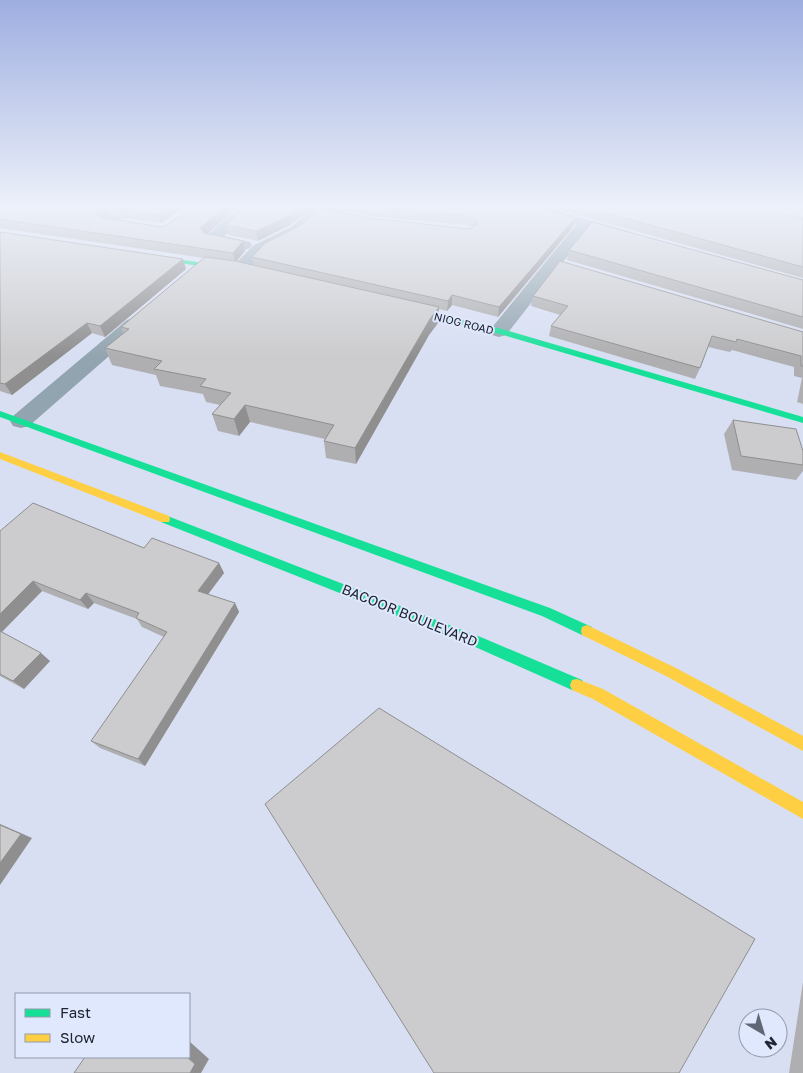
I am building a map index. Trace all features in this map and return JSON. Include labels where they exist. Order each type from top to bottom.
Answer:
[{"type":"main road","points":[[152,257],[244,271]]},
{"type":"main road","name":"NIOG ROAD","points":[[386,304],[499,331],[803,420]]},
{"type":"main road","points":[[0,414],[14,427],[546,612],[671,672],[803,744]]},
{"type":"main road","name":"BACOOR BOULEVARD","points":[[0,455],[478,642],[598,694],[803,811]]},
{"type":"street","points":[[244,271],[254,257]]},
{"type":"street","points":[[499,331],[559,257]]},
{"type":"street","points":[[554,263],[572,268]]},
{"type":"street","points":[[184,282],[204,265]]},
{"type":"street","points":[[14,427],[148,312]]},
{"type":"building","points":[[0,257],[170,257],[183,259],[100,326],[87,323],[5,384],[0,383]]},
{"type":"building","points":[[205,257],[235,261],[439,307],[430,319],[355,448],[324,441],[334,425],[245,405],[234,419],[212,414],[231,393],[200,386],[206,379],[154,369],[162,361],[105,348],[129,329],[121,327]]},
{"type":"building","points":[[252,257],[542,257],[499,307],[452,295],[448,301]]},
{"type":"building","points":[[594,257],[720,257],[803,280],[803,317]]},
{"type":"building","points":[[767,257],[803,257],[803,267]]},
{"type":"building","points":[[560,261],[803,332],[803,366],[801,366],[801,356],[737,339],[736,342],[712,336],[700,368],[551,326],[568,306],[533,296]]},
{"type":"building","points":[[733,420],[796,429],[803,451],[803,465],[741,456]]},
{"type":"building","points":[[33,503],[144,548],[152,538],[219,563],[198,591],[235,603],[138,759],[91,741],[167,632],[136,618],[139,613],[86,593],[80,600],[33,581],[0,614],[0,531]]},
{"type":"building","points":[[0,631],[41,653],[13,681],[0,674]]},
{"type":"building","points":[[379,708],[755,939],[679,1073],[434,1073],[265,804]]},
{"type":"building","points":[[0,825],[21,834],[0,863]]},
{"type":"building","points":[[84,1058],[188,1058],[195,1064],[190,1073],[74,1073]]},
{"type":"traffic: fast","points":[[148,257],[233,269]]},
{"type":"traffic: fast","points":[[402,307],[499,331],[803,420]]},
{"type":"traffic: fast","points":[[0,414],[546,612],[587,631]]},
{"type":"traffic: fast","points":[[165,519],[478,642],[577,685]]},
{"type":"traffic: slow","points":[[0,455],[165,519]]},
{"type":"traffic: slow","points":[[587,631],[671,672],[803,744]]},
{"type":"traffic: slow","points":[[577,685],[598,694],[803,811]]}]
